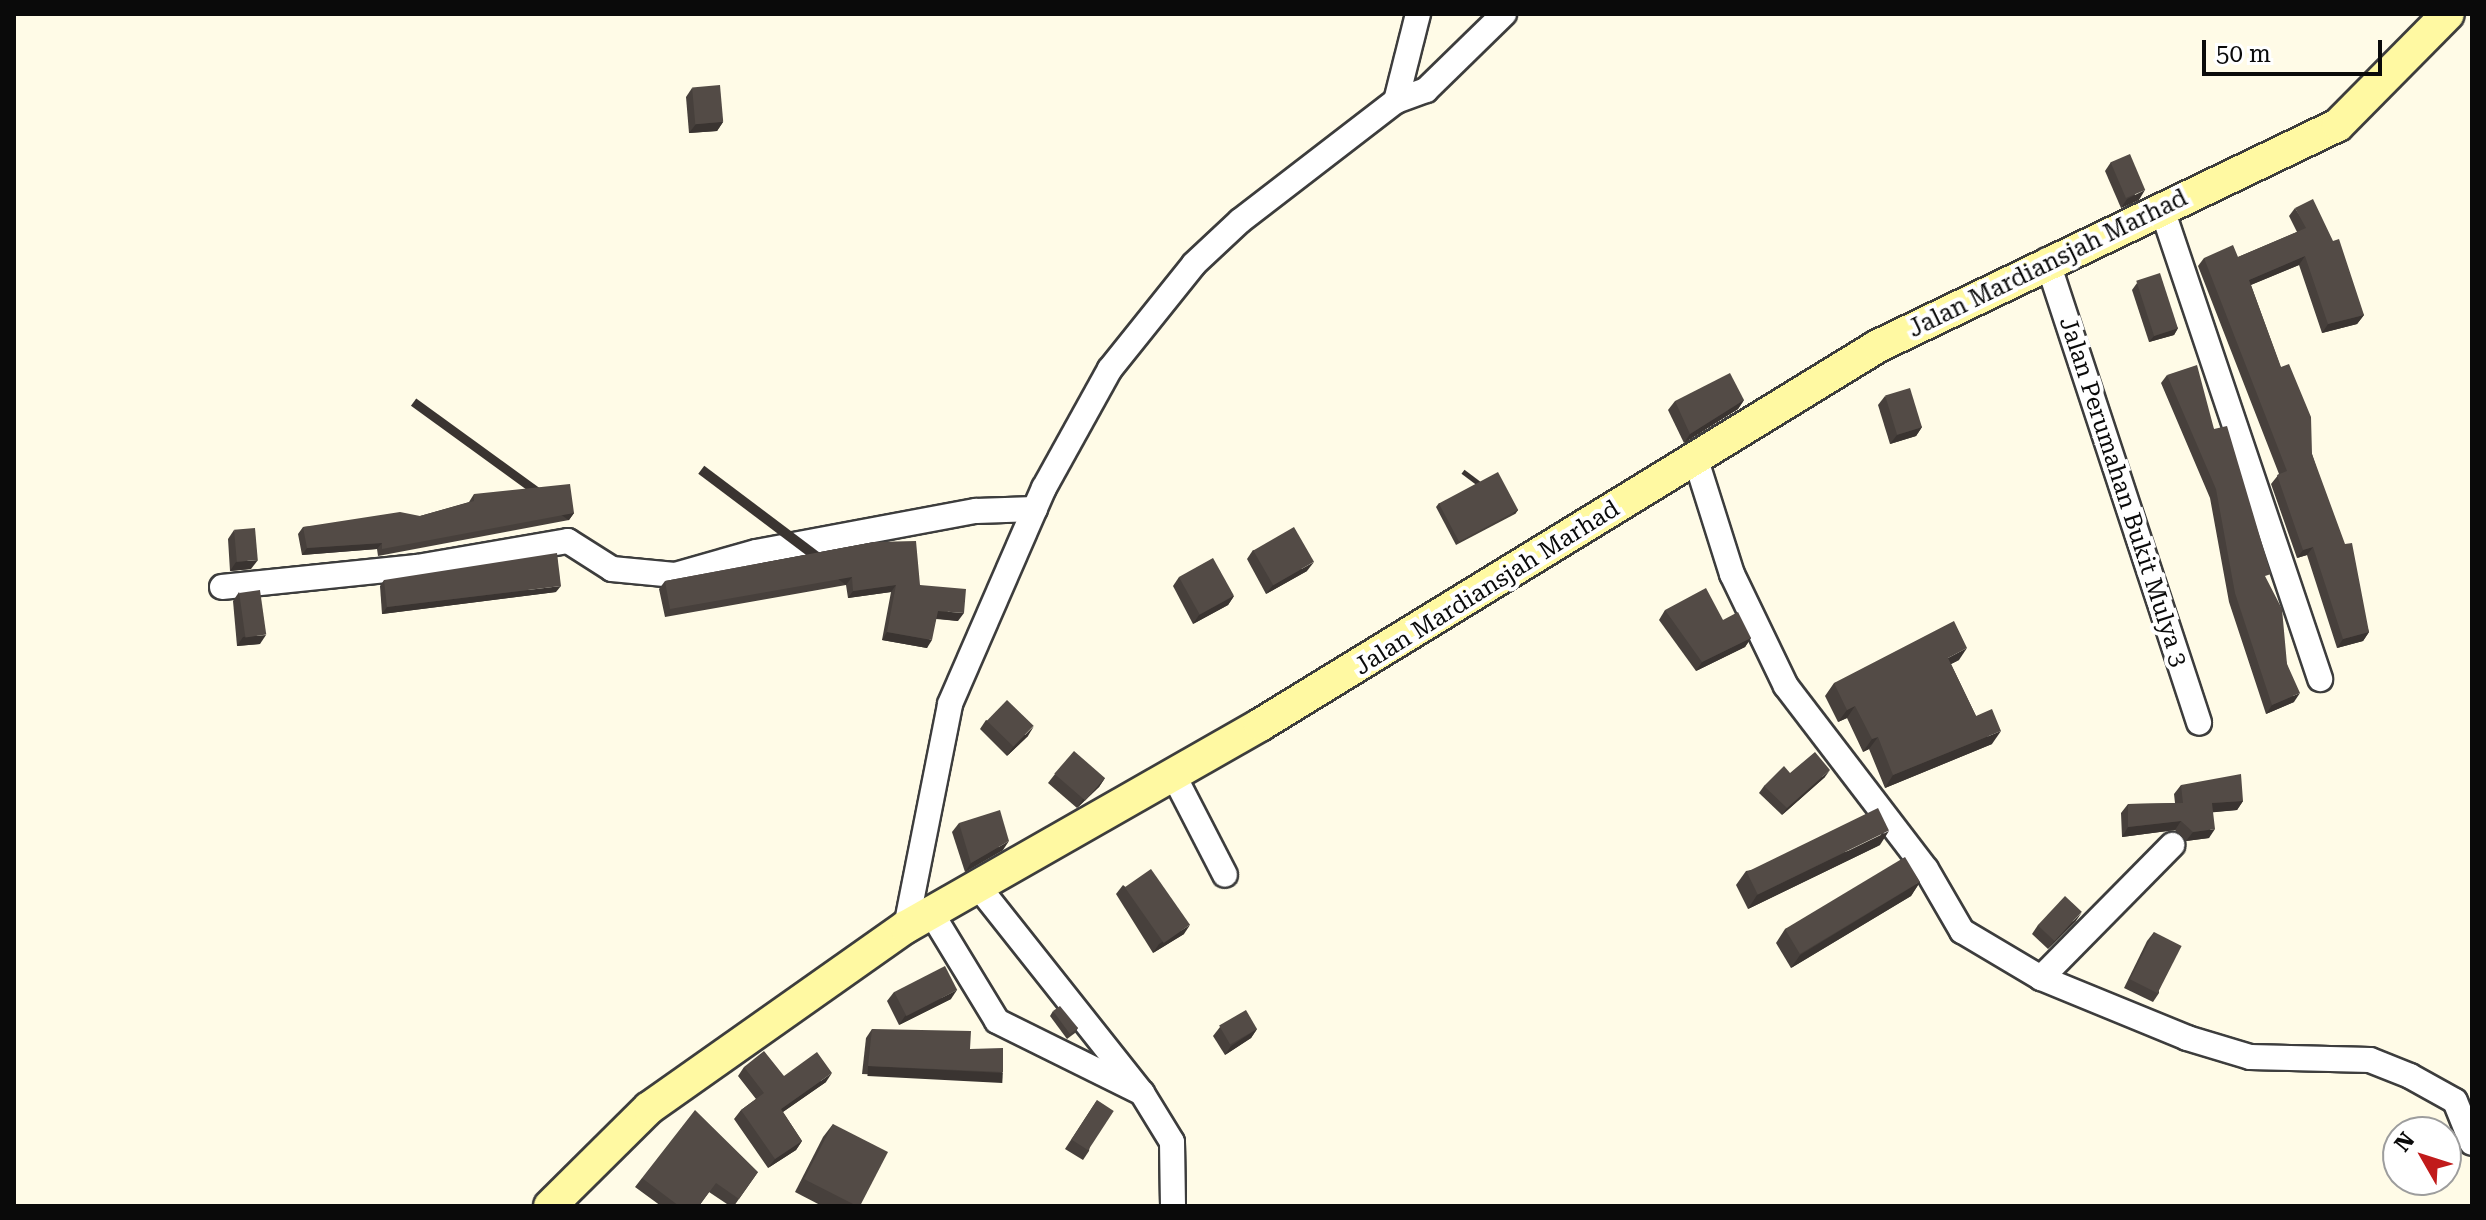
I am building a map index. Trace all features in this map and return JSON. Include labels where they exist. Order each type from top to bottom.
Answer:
[{"type":"street","points":[[1396,101],[1418,14]]},
{"type":"street","points":[[1142,1093],[997,1021],[919,920],[950,704],[1035,509],[1110,369],[1194,264],[1396,101],[1426,90],[1504,14]]},
{"type":"street","name":"Jalan Mardiansjah Marhad","points":[[550,1206],[649,1108],[919,920],[981,890],[1174,776],[1696,460],[1878,346],[2047,260],[2338,125],[2448,14]]},
{"type":"street","points":[[2162,209],[2320,679]]},
{"type":"street","name":"Jalan Perumahan Bukit Mulya 3","points":[[2047,260],[2199,723]]},
{"type":"street","points":[[1696,460],[1732,574],[1786,686],[1926,869],[1962,931],[2041,978],[2250,1057],[2370,1060],[2445,1091],[2472,1143]]},
{"type":"street","points":[[222,587],[417,567],[568,541],[612,569],[675,575],[756,552],[976,511],[1035,509]]},
{"type":"street","points":[[1174,776],[1225,875]]},
{"type":"street","points":[[2041,978],[2172,845]]},
{"type":"street","points":[[981,890],[1142,1093],[1172,1142],[1173,1206]]},
{"type":"building","points":[[720,85],[723,122],[695,124],[692,87]]},
{"type":"building","points":[[2130,154],[2145,190],[2126,198],[2111,162]]},
{"type":"building","points":[[2313,199],[2333,241],[2339,239],[2364,315],[2328,324],[2305,256],[2249,280],[2281,367],[2289,364],[2311,417],[2312,454],[2345,544],[2352,543],[2369,632],[2343,639],[2313,547],[2303,550],[2277,475],[2287,471],[2204,258],[2233,245],[2238,257],[2306,228],[2295,208]]},
{"type":"building","points":[[2160,273],[2178,328],[2154,336],[2136,281]]},
{"type":"building","points":[[2197,365],[2214,429],[2227,426],[2271,574],[2265,576],[2282,609],[2287,664],[2300,693],[2272,705],[2235,593],[2216,489],[2167,375]]},
{"type":"building","points":[[1730,373],[1744,400],[1690,434],[1675,401]]},
{"type":"building","points":[[1910,388],[1922,427],[1897,435],[1885,396]]},
{"type":"building","points":[[1498,472],[1518,510],[1459,541],[1439,503]]},
{"type":"building","points":[[570,484],[574,513],[382,549],[382,543],[307,548],[303,527],[400,512],[420,516],[474,501],[474,494]]},
{"type":"building","points":[[1294,527],[1314,562],[1273,585],[1253,550]]},
{"type":"building","points":[[255,528],[258,560],[237,562],[234,530]]},
{"type":"building","points":[[916,541],[920,585],[966,589],[964,613],[938,611],[932,640],[887,632],[896,585],[853,591],[852,577],[670,609],[665,581],[874,542]]},
{"type":"building","points":[[557,553],[561,586],[387,607],[384,580]]},
{"type":"building","points":[[1213,558],[1234,596],[1200,615],[1179,577]]},
{"type":"building","points":[[1706,588],[1723,620],[1738,612],[1751,638],[1702,662],[1665,610]]},
{"type":"building","points":[[260,590],[266,635],[245,637],[239,593]]},
{"type":"building","points":[[1954,621],[1967,648],[1948,658],[1976,716],[1992,709],[2001,731],[1893,775],[1878,737],[1872,739],[1855,706],[1847,710],[1834,683]]},
{"type":"building","points":[[1007,700],[1034,726],[1013,747],[987,721]]},
{"type":"building","points":[[1074,751],[1105,778],[1085,801],[1054,774]]},
{"type":"building","points":[[1815,752],[1830,770],[1787,808],[1764,786],[1784,766],[1790,773]]},
{"type":"building","points":[[2241,774],[2243,801],[2212,803],[2215,829],[2193,832],[2181,821],[2128,827],[2128,804],[2183,803],[2181,785]]},
{"type":"building","points":[[1878,808],[1889,830],[1758,894],[1747,872]]},
{"type":"building","points":[[1000,810],[1009,841],[971,863],[959,823]]},
{"type":"building","points":[[1905,857],[1920,882],[1800,954],[1785,929]]},
{"type":"building","points":[[1151,869],[1190,925],[1164,943],[1125,887]]},
{"type":"building","points":[[2065,896],[2082,912],[2055,941],[2038,925]]},
{"type":"building","points":[[2154,932],[2182,946],[2158,993],[2130,979]]},
{"type":"building","points":[[945,966],[957,990],[906,1016],[894,992]]},
{"type":"building","points":[[1060,1006],[1078,1028],[1070,1034],[1053,1011]]},
{"type":"building","points":[[1246,1010],[1257,1029],[1230,1045],[1219,1026]]},
{"type":"building","points":[[872,1029],[971,1031],[970,1049],[1003,1048],[1003,1072],[868,1066]]},
{"type":"building","points":[[764,1051],[784,1076],[817,1052],[832,1073],[781,1109],[802,1141],[775,1159],[741,1110],[764,1093],[744,1067]]},
{"type":"building","points":[[1097,1100],[1114,1111],[1088,1150],[1071,1139]]},
{"type":"building","points":[[695,1110],[758,1172],[739,1199],[716,1183],[699,1206],[679,1206],[642,1178]]},
{"type":"building","points":[[833,1124],[888,1152],[860,1206],[804,1179]]}]
